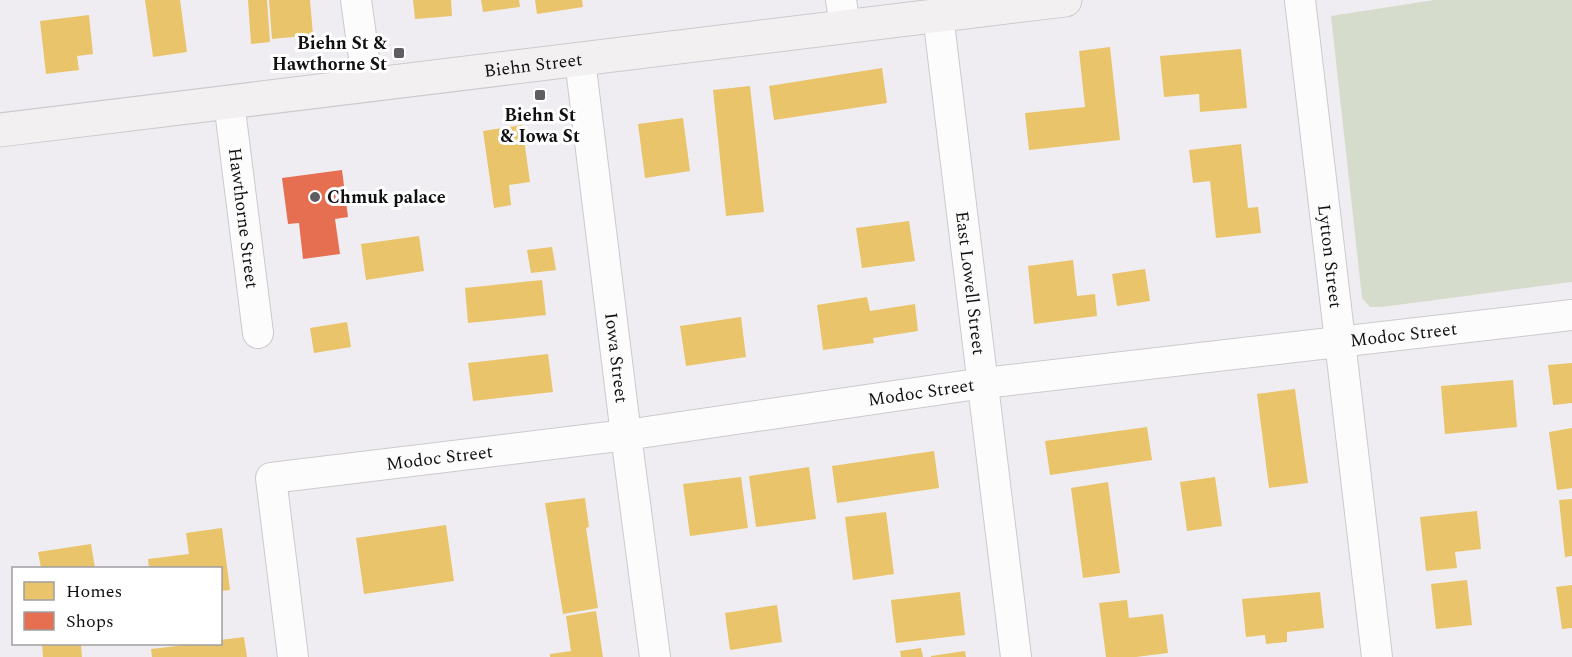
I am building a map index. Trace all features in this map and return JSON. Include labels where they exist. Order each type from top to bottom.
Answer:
[{"type":"street","points":[[356,0],[368,86]]},
{"type":"street","name":"Biehn Street","points":[[0,130],[580,60],[843,13],[938,15],[1065,0]]},
{"type":"street","name":"Lytton Street","points":[[1300,0],[1377,657]]},
{"type":"street","name":"East Lowell Street","points":[[938,15],[1016,657]]},
{"type":"street","name":"Iowa Street","points":[[580,60],[655,657]]},
{"type":"street","name":"Hawthorne Street","points":[[230,102],[258,333]]},
{"type":"street","name":"Modoc Street","points":[[293,657],[271,478],[626,435],[984,383],[1572,315]]},
{"type":"green space","points":[[1434,0],[1572,0],[1572,282],[1382,307],[1370,307],[1362,298],[1331,16]]},
{"type":"building: Homes","points":[[145,0],[180,0],[187,52],[153,57]]},
{"type":"building: Homes","points":[[248,0],[267,0],[270,42],[251,44]]},
{"type":"building: Homes","points":[[269,0],[310,0],[313,35],[272,39]]},
{"type":"building: Homes","points":[[413,0],[451,0],[452,16],[415,19]]},
{"type":"building: Homes","points":[[481,0],[519,0],[520,7],[483,12]]},
{"type":"building: Homes","points":[[535,0],[582,0],[583,7],[537,14]]},
{"type":"building: Homes","points":[[89,15],[93,54],[77,56],[79,70],[46,74],[40,21]]},
{"type":"building: Homes","points":[[1110,47],[1120,140],[1029,150],[1025,113],[1085,107],[1079,51]]},
{"type":"building: Homes","points":[[1241,49],[1247,108],[1200,112],[1199,94],[1164,97],[1160,56]]},
{"type":"building: Homes","points":[[882,68],[887,103],[774,120],[769,86]]},
{"type":"building: Homes","points":[[750,86],[764,212],[726,216],[713,90]]},
{"type":"building: Homes","points":[[683,118],[690,171],[645,178],[638,124]]},
{"type":"building: Homes","points":[[522,125],[530,182],[509,185],[511,205],[494,208],[483,131]]},
{"type":"building: Homes","points":[[1241,144],[1248,208],[1258,207],[1261,233],[1216,238],[1210,181],[1193,183],[1189,150]]},
{"type":"building: Homes","points":[[909,221],[915,261],[862,268],[856,228]]},
{"type":"building: Homes","points":[[419,236],[424,271],[366,280],[361,244]]},
{"type":"building: Homes","points":[[552,247],[556,270],[531,273],[527,250]]},
{"type":"building: Homes","points":[[1073,260],[1077,296],[1095,294],[1097,316],[1034,324],[1028,266]]},
{"type":"building: Homes","points":[[1145,269],[1150,301],[1117,306],[1112,274]]},
{"type":"building: Homes","points":[[542,280],[546,315],[468,323],[465,288]]},
{"type":"building: Homes","points":[[867,297],[870,311],[915,304],[918,331],[873,338],[874,343],[823,350],[817,305]]},
{"type":"building: Homes","points":[[741,317],[746,357],[686,366],[680,326]]},
{"type":"building: Homes","points":[[347,322],[351,347],[314,353],[310,328]]},
{"type":"building: Homes","points":[[548,354],[553,392],[473,401],[468,363]]},
{"type":"building: Homes","points":[[1572,363],[1572,403],[1553,405],[1548,365]]},
{"type":"building: Homes","points":[[1513,380],[1517,427],[1445,434],[1441,386]]},
{"type":"building: Homes","points":[[1295,389],[1308,483],[1269,488],[1257,394]]},
{"type":"building: Homes","points":[[1147,427],[1152,460],[1050,475],[1045,441]]},
{"type":"building: Homes","points":[[1572,428],[1572,488],[1557,490],[1549,432]]},
{"type":"building: Homes","points":[[934,451],[939,488],[837,503],[832,466]]},
{"type":"building: Homes","points":[[809,467],[816,519],[756,527],[749,476]]},
{"type":"building: Homes","points":[[741,477],[748,528],[690,536],[683,484]]},
{"type":"building: Homes","points":[[1215,477],[1222,526],[1187,531],[1180,482]]},
{"type":"building: Homes","points":[[1108,482],[1120,573],[1083,578],[1071,488]]},
{"type":"building: Homes","points":[[585,498],[589,527],[586,528],[598,608],[563,614],[545,503]]},
{"type":"building: Homes","points":[[1572,499],[1572,556],[1565,557],[1559,500]]},
{"type":"building: Homes","points":[[1477,511],[1481,549],[1455,552],[1457,568],[1426,571],[1420,517]]},
{"type":"building: Homes","points":[[886,512],[894,574],[853,580],[845,517]]},
{"type":"building: Homes","points":[[446,525],[454,581],[364,594],[356,538]]},
{"type":"building: Homes","points":[[222,528],[230,590],[222,591],[222,567],[149,567],[148,559],[189,554],[186,533]]},
{"type":"building: Homes","points":[[91,544],[95,567],[41,567],[38,552]]},
{"type":"building: Homes","points":[[1467,580],[1472,625],[1436,629],[1431,584]]},
{"type":"building: Homes","points":[[1572,585],[1572,628],[1562,629],[1556,587]]},
{"type":"building: Homes","points":[[960,592],[965,635],[896,643],[891,600]]},
{"type":"building: Homes","points":[[1320,592],[1324,628],[1287,632],[1287,642],[1266,644],[1265,635],[1246,637],[1242,599]]},
{"type":"building: Homes","points":[[1127,600],[1129,618],[1163,614],[1168,653],[1136,657],[1106,657],[1099,603]]},
{"type":"building: Homes","points":[[777,605],[782,642],[730,650],[725,613]]},
{"type":"building: Homes","points":[[596,611],[603,657],[550,657],[550,654],[571,651],[566,616]]},
{"type":"building: Homes","points":[[244,637],[247,657],[152,657],[151,649],[185,645],[222,645],[222,640]]},
{"type":"building: Homes","points":[[42,645],[81,645],[82,657],[43,657]]},
{"type":"building: Homes","points":[[921,648],[923,657],[901,657],[900,651]]},
{"type":"building: Homes","points":[[965,651],[966,657],[931,657],[931,656]]},
{"type":"building: Shops","name":"Chmuk palace","points":[[342,170],[348,217],[335,219],[340,254],[303,259],[299,223],[288,224],[282,178]]},
{"type":"place","name":"Biehn St & Hawthorne St","points":[[399,53]]},
{"type":"place","name":"Biehn St & Iowa St","points":[[540,95]]},
{"type":"place","name":"Chmuk palace","points":[[315,197]]}]
